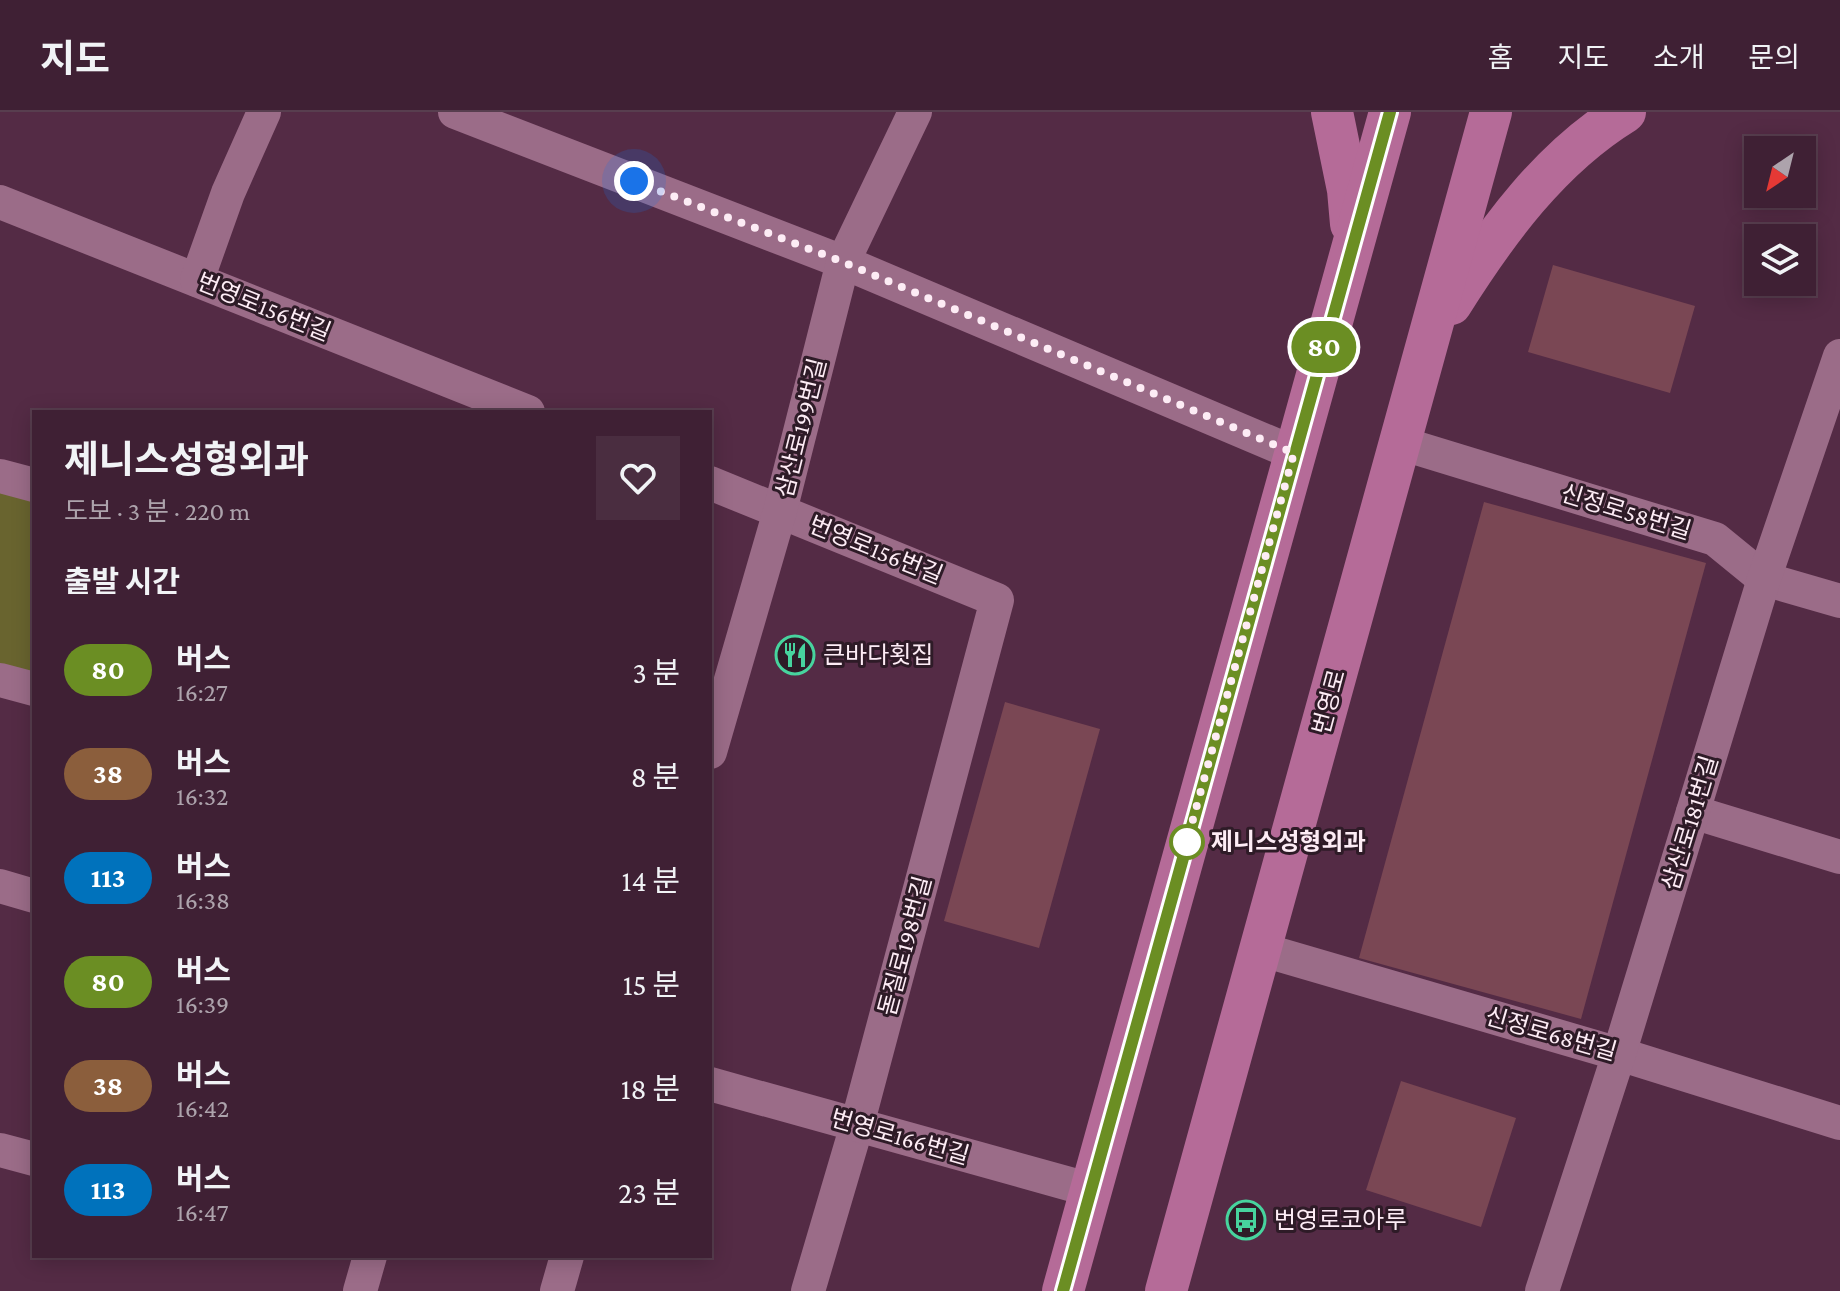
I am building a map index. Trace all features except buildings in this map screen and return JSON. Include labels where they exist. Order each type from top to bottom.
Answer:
[{"type":"main road","points":[[1332,112],[1348,190],[1352,245]]},
{"type":"main road","points":[[1063,1291],[1390,112]]},
{"type":"main road","name":"번영로","points":[[1166,1291],[1491,112]]},
{"type":"main road","points":[[1425,351],[1473,269],[1524,201],[1571,151],[1625,112]]},
{"type":"street","points":[[197,280],[228,193],[264,112]]},
{"type":"street","points":[[455,112],[843,262],[1294,453]]},
{"type":"street","name":"삼산로199번길","points":[[712,745],[780,511],[843,262],[915,112]]},
{"type":"street","name":"번영로156번길","points":[[0,202],[523,410]]},
{"type":"street","name":"삼산로181번길","points":[[1542,1291],[1619,1054],[1764,579],[1840,356]]},
{"type":"street","name":"신정로58번길","points":[[1400,443],[1715,539],[1764,579],[1840,601]]},
{"type":"street","points":[[0,476],[32,484]]},
{"type":"street","name":"번영로156번길","points":[[712,484],[997,600]]},
{"type":"street","name":"돋질로198번길","points":[[808,1291],[857,1125],[997,600]]},
{"type":"street","points":[[0,680],[32,688]]},
{"type":"street","points":[[1693,812],[1840,857]]},
{"type":"street","points":[[0,886],[32,895]]},
{"type":"street","name":"신정로68번길","points":[[1260,949],[1619,1054],[1840,1123]]},
{"type":"street","name":"번영로166번길","points":[[712,1085],[1091,1190]]},
{"type":"street","points":[[0,1150],[32,1158]]},
{"type":"street","points":[[360,1291],[369,1258]]},
{"type":"street","points":[[557,1291],[566,1258]]},
{"type":"shaded area","points":[[0,476],[32,484],[32,688],[0,680]]},
{"type":"bus line","name":"80","points":[[1063,1291],[1390,112]]},
{"type":"place","name":"큰바다횟집","points":[[795,655]]},
{"type":"place","name":"제니스성형외과","points":[[1187,842]]},
{"type":"place","name":"번영로코아루","points":[[1246,1220]]},
{"type":"route","points":[[634,181],[843,262],[1294,453],[1184,852],[1187,842]]}]
